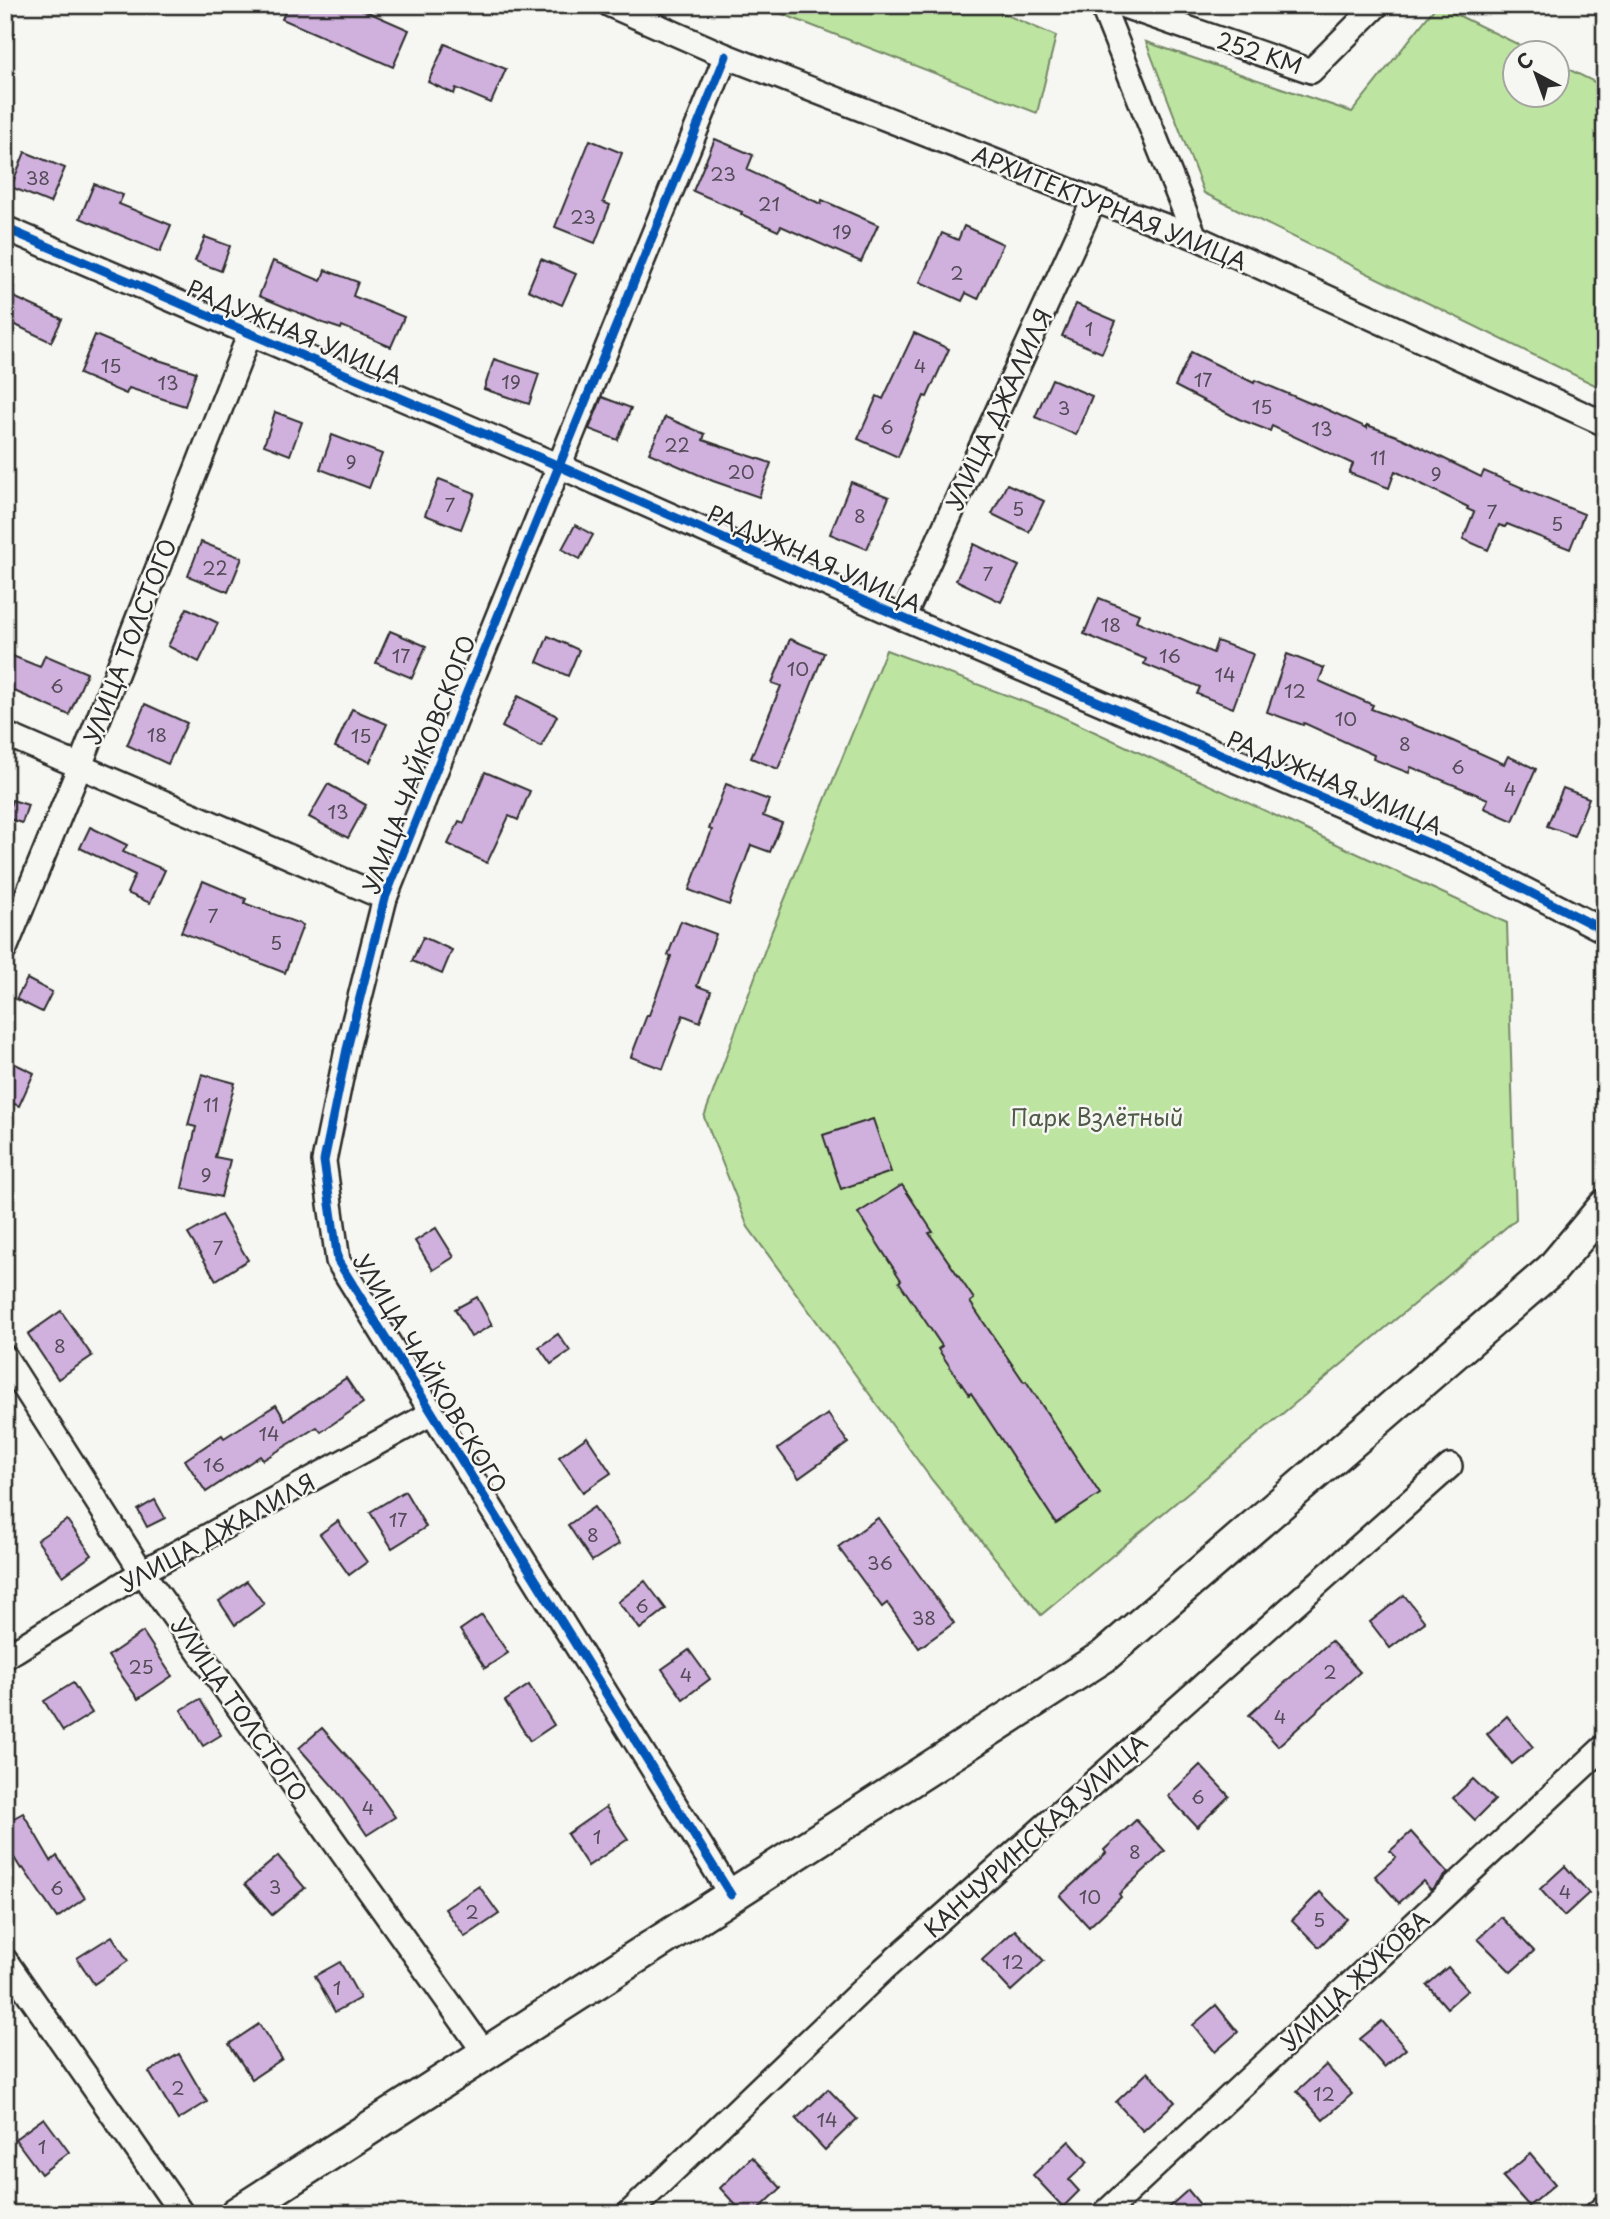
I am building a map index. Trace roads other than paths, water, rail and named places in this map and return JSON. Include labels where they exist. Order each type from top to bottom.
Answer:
[{"type":"main road","points":[[236,2214],[1104,1656],[1552,1269],[1605,1206]]},
{"type":"street","name":"АРХИТЕКТУРНАЯ УЛИЦА","points":[[610,5],[726,56],[1195,237],[1605,424]]},
{"type":"street","points":[[1102,5],[1195,237]]},
{"type":"street","name":"252 КМ","points":[[1121,5],[1311,71],[1377,5]]},
{"type":"street","name":"УЛИЦА ЧАЙКОВСКОГО","points":[[726,56],[385,898],[347,1049],[324,1161],[338,1261],[731,1895]]},
{"type":"street","name":"УЛИЦА ДЖАЛИЛЯ","points":[[903,618],[1094,200]]},
{"type":"street","name":"РАДУЖНАЯ УЛИЦА","points":[[5,228],[1463,858],[1605,931]]},
{"type":"street","name":"УЛИЦА ТОЛСТОГО","points":[[5,949],[250,333]]},
{"type":"street","points":[[5,734],[385,898]]},
{"type":"street","name":"УЛИЦА ТОЛСТОГО","points":[[5,1357],[142,1572],[485,2053]]},
{"type":"street","name":"УЛИЦА ДЖАЛИЛЯ","points":[[5,1657],[142,1572],[432,1413]]},
{"type":"street","name":"КАНЧУРИНСКАЯ УЛИЦА","points":[[628,2214],[884,1969],[1450,1466]]},
{"type":"street","name":"УЛИЦА ЖУКОВА","points":[[1104,2214],[1605,1746]]},
{"type":"street","points":[[5,1960],[182,2214]]},
{"type":"street","points":[[1596,2214],[1605,2206]]},
{"type":"park label","name":"Парк Взлётный","points":[[1097,1116]]}]
